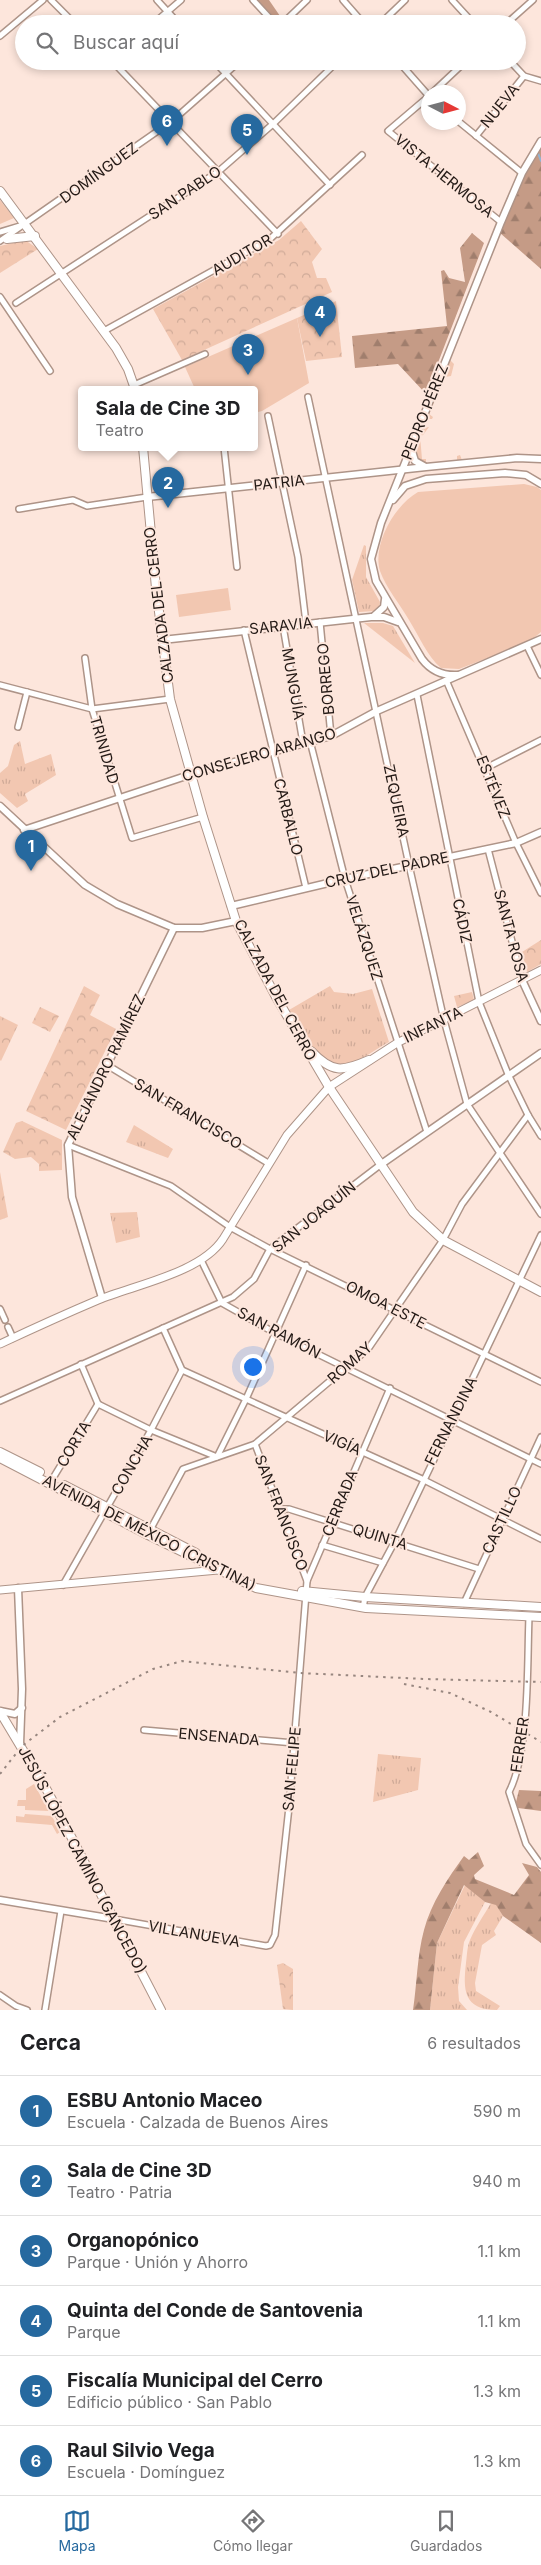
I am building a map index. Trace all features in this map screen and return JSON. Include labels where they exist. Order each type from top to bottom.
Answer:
[{"type":"main road","points":[[0,191],[104,331],[124,362],[134,386]]},
{"type":"main road","points":[[3,240],[34,236]]},
{"type":"main road","name":"CALZADA DEL CERRO","points":[[143,451],[162,640],[170,699],[190,774],[236,922],[301,1041],[329,1087],[413,1212],[443,1240],[541,1292]]},
{"type":"main road","name":"INFANTA","points":[[0,1344],[102,1298],[164,1277],[202,1260],[217,1248],[287,1135],[329,1087],[397,1043],[541,970]]},
{"type":"main road","points":[[301,1041],[329,1067],[347,1068],[369,1060]]},
{"type":"main road","name":"AVENIDA DE MÉXICO (CRISTINA)","points":[[0,1452],[149,1532],[265,1586],[363,1608],[541,1618]]},
{"type":"main road","name":"AVENIDA DE MÉXICO (CRISTINA)","points":[[0,1458],[51,1481]]},
{"type":"main road","name":"AVENIDA DE MÉXICO (CRISTINA)","points":[[149,1532],[218,1570],[256,1588],[305,1594],[464,1603],[540,1604]]},
{"type":"main road","points":[[0,1590],[218,1570],[230,1571]]},
{"type":"main road","name":"JESÚS LÓPEZ CAMINO (GANCEDO)","points":[[0,1711],[20,1744],[161,2010]]},
{"type":"street","points":[[25,15],[43,0]]},
{"type":"street","points":[[51,0],[66,15]]},
{"type":"street","points":[[157,0],[171,15]]},
{"type":"street","points":[[164,15],[181,0]]},
{"type":"street","points":[[253,0],[267,15]]},
{"type":"street","points":[[291,15],[307,0]]},
{"type":"street","points":[[343,0],[356,15]]},
{"type":"street","points":[[389,15],[405,0]]},
{"type":"street","points":[[452,0],[466,15]]},
{"type":"street","points":[[516,15],[533,0]]},
{"type":"street","points":[[0,36],[15,23]]},
{"type":"street","points":[[121,70],[172,121],[278,234]]},
{"type":"street","points":[[222,70],[330,185]]},
{"type":"street","name":"DOMÍNGUEZ","points":[[3,240],[172,121],[230,70]]},
{"type":"street","name":"SAN PABLO","points":[[16,303],[219,171],[273,124],[329,70]]},
{"type":"street","points":[[406,70],[421,88]]},
{"type":"street","points":[[440,85],[456,70]]},
{"type":"street","points":[[518,70],[524,76],[541,81]]},
{"type":"street","name":"NUEVA","points":[[476,136],[524,76]]},
{"type":"street","name":"VISTA HERMOSA","points":[[421,102],[388,131],[501,222]]},
{"type":"street","points":[[466,128],[522,173]]},
{"type":"street","name":"PEDRO PÉREZ","points":[[446,680],[441,674],[426,664],[385,597],[374,576],[372,559],[374,543],[401,470],[501,222],[522,173],[541,141]]},
{"type":"street","name":"AUDITOR","points":[[104,331],[278,234],[362,155]]},
{"type":"street","name":"DOMÍNGUEZ","points":[[0,232],[26,224]]},
{"type":"street","points":[[0,297],[50,371]]},
{"type":"street","points":[[136,386],[205,354]]},
{"type":"street","name":"ZEQUEIRA","points":[[308,397],[409,865],[444,1020],[467,1104],[498,1153],[541,1214]]},
{"type":"street","points":[[268,416],[298,557],[306,623]]},
{"type":"street","points":[[411,446],[415,461],[426,466]]},
{"type":"street","points":[[224,451],[237,567]]},
{"type":"street","name":"PATRIA","points":[[20,508],[74,500],[87,506],[147,497],[325,479],[426,466],[517,458],[541,459]]},
{"type":"street","points":[[398,480],[400,485],[426,479],[504,473],[526,475],[541,484]]},
{"type":"street","points":[[385,511],[398,493],[410,483]]},
{"type":"street","points":[[371,617],[384,608],[385,597]]},
{"type":"street","name":"SARAVIA","points":[[162,640],[356,618],[384,617],[399,622]]},
{"type":"street","name":"BORREGO","points":[[320,622],[331,736]]},
{"type":"street","name":"MUNGUÍA","points":[[283,626],[303,743]]},
{"type":"street","name":"CARBALLO","points":[[244,630],[306,888]]},
{"type":"street","name":"CONSEJERO ARANGO","points":[[24,830],[190,774],[272,750],[331,736],[377,711],[541,639]]},
{"type":"street","points":[[527,646],[541,675]]},
{"type":"street","name":"TRINIDAD","points":[[85,658],[92,709],[118,798],[132,838],[203,817]]},
{"type":"street","points":[[441,674],[458,675]]},
{"type":"street","name":"ESTÉVEZ","points":[[446,680],[486,768],[516,843],[540,891]]},
{"type":"street","points":[[0,685],[92,709],[170,699]]},
{"type":"street","points":[[18,727],[27,692]]},
{"type":"street","name":"CÁDIZ","points":[[417,695],[479,1002],[508,1074],[528,1115],[541,1136]]},
{"type":"street","points":[[486,768],[541,740]]},
{"type":"street","name":"VELÁZQUEZ","points":[[310,741],[345,878],[427,1132]]},
{"type":"street","points":[[0,806],[64,867],[94,892],[117,904],[174,928],[202,928],[236,922]]},
{"type":"street","name":"CRUZ DEL PADRE","points":[[231,906],[345,878],[516,843],[541,832]]},
{"type":"street","name":"SANTA ROSA","points":[[488,849],[522,980],[541,1021]]},
{"type":"street","name":"ALEJANDRO RAMÍREZ","points":[[102,1298],[72,1197],[68,1145],[174,928]]},
{"type":"street","name":"SAN JOAQUÍN","points":[[0,1401],[222,1303],[241,1292],[254,1279],[270,1249],[380,1165],[508,1074],[541,1053]]},
{"type":"street","name":"SAN FRANCISCO","points":[[107,1065],[268,1163]]},
{"type":"street","name":"ROMAY","points":[[149,1532],[183,1469],[255,1444],[368,1349],[443,1240],[462,1204],[528,1115]]},
{"type":"street","name":"OMOA ESTE","points":[[68,1145],[171,1186],[230,1227],[270,1249],[541,1382]]},
{"type":"street","name":"FERNANDINA","points":[[363,1608],[365,1597],[395,1541],[422,1479],[485,1354],[541,1235]]},
{"type":"street","name":"SAN RAMÓN","points":[[202,1260],[222,1303],[276,1333],[541,1464]]},
{"type":"street","points":[[81,1364],[98,1404],[152,1430],[217,1457],[246,1399],[306,1265]]},
{"type":"street","points":[[0,1309],[5,1320]]},
{"type":"street","points":[[8,1327],[13,1338]]},
{"type":"street","points":[[163,1328],[182,1370]]},
{"type":"street","name":"VIGÍA","points":[[182,1370],[422,1479],[541,1539]]},
{"type":"street","name":"CONCHA","points":[[63,1585],[152,1430],[182,1370]]},
{"type":"street","name":"CERRADA","points":[[305,1594],[307,1581],[331,1522],[390,1388]]},
{"type":"street","name":"CORTA","points":[[51,1481],[98,1404]]},
{"type":"street","name":"CASTILLO","points":[[464,1603],[541,1437]]},
{"type":"street","name":"SAN FRANCISCO","points":[[255,1444],[307,1581]]},
{"type":"street","name":"QUINTA","points":[[280,1509],[289,1509],[479,1569]]},
{"type":"street","points":[[322,1546],[383,1563]]},
{"type":"street","points":[[18,1588],[22,1708],[20,1744]]},
{"type":"street","name":"SAN FELIPE","points":[[270,1945],[278,1926],[305,1594]]},
{"type":"street","name":"FERRER","points":[[529,1617],[521,1748],[516,1778],[509,1792],[526,1844],[541,1865]]},
{"type":"street","points":[[0,1711],[15,1714],[22,1708]]},
{"type":"street","name":"ENSENADA","points":[[144,1730],[294,1743]]},
{"type":"street","name":"VILLANUEVA","points":[[0,1900],[266,1946],[270,1945]]},
{"type":"street","points":[[45,2010],[61,1911]]},
{"type":"street","points":[[0,1995],[16,2006],[27,2010]]},
{"type":"green space","points":[[257,0],[269,0],[279,15],[271,15]]},
{"type":"green space","points":[[541,149],[541,269],[500,233],[525,175]]},
{"type":"green space","points":[[0,200],[14,218],[0,224]]},
{"type":"green space","points":[[301,221],[322,249],[312,262],[317,278],[326,278],[332,292],[182,360],[153,309],[279,240]]},
{"type":"green space","points":[[472,233],[484,243],[426,394],[398,364],[355,368],[352,336],[447,326],[441,271],[444,270],[449,278],[465,282],[460,248]]},
{"type":"green space","points":[[25,240],[38,249],[0,273],[0,246]]},
{"type":"green space","points":[[336,301],[342,357],[306,361],[297,318]]},
{"type":"green space","points":[[297,318],[309,383],[258,412],[258,386],[194,386],[185,367]]},
{"type":"green space","points":[[450,360],[454,364],[451,376],[445,377],[429,414],[433,417],[428,419],[426,415]]},
{"type":"green space","points":[[429,427],[420,436],[422,459],[426,459],[426,463],[457,460],[457,456],[460,455],[462,460],[426,464],[417,460],[414,449],[422,428]]},
{"type":"green space","points":[[524,484],[541,490],[541,632],[529,642],[459,669],[441,668],[427,652],[380,571],[379,549],[387,526],[401,506],[418,492]]},
{"type":"green space","points":[[364,545],[366,546],[366,577],[380,602],[379,609],[375,611],[359,612],[352,580]]},
{"type":"green space","points":[[228,588],[231,610],[179,617],[176,595]]},
{"type":"green space","points":[[364,623],[383,623],[393,626],[415,663]]},
{"type":"green space","points":[[20,741],[25,764],[51,754],[56,775],[25,794],[28,801],[17,808],[0,793],[0,773],[8,766],[14,745]]},
{"type":"green space","points":[[541,940],[541,964],[527,972],[522,952]]},
{"type":"green space","points":[[84,986],[100,995],[90,1015],[116,1029],[66,1130],[26,1111]]},
{"type":"green space","points":[[330,986],[334,992],[353,994],[372,989],[389,1042],[348,1064],[338,1065],[320,1055],[289,1010]]},
{"type":"green space","points":[[472,992],[474,1000],[457,1007],[454,996]]},
{"type":"green space","points":[[40,1007],[59,1016],[50,1032],[32,1023]]},
{"type":"green space","points":[[0,1016],[18,1025],[1,1061],[0,1060]]},
{"type":"green space","points":[[22,1121],[62,1140],[62,1170],[39,1171],[39,1164],[31,1157],[15,1159],[3,1152],[16,1123]]},
{"type":"green space","points":[[134,1125],[173,1149],[168,1158],[126,1142]]},
{"type":"green space","points":[[0,1172],[8,1217],[0,1220]]},
{"type":"green space","points":[[137,1212],[140,1237],[116,1243],[110,1213]]},
{"type":"green space","points":[[378,1754],[421,1758],[418,1790],[373,1802]]},
{"type":"green space","points":[[34,1784],[49,1811],[25,1810],[25,1806],[17,1806],[18,1800],[26,1800],[26,1789]]},
{"type":"green space","points":[[519,1790],[541,1791],[541,1811],[518,1808],[516,1802]]},
{"type":"green space","points":[[25,1814],[52,1816],[60,1832],[57,1834],[52,1825],[16,1822],[16,1816],[24,1817]]},
{"type":"green space","points":[[478,1852],[484,1866],[474,1875],[475,1879],[514,1895],[529,1875],[522,1863],[537,1867],[541,1872],[541,1943],[503,1916],[496,1905],[485,1902],[464,1885],[437,1943],[430,2010],[413,2010],[418,1960],[431,1910],[446,1882],[464,1856],[469,1860]]},
{"type":"green space","points":[[465,1885],[485,1902],[464,1942],[458,1987],[459,2001],[467,2010],[430,2010],[437,1943]]},
{"type":"green space","points":[[491,1903],[496,1904],[503,1916],[494,1931],[496,1935],[482,1945],[475,1983],[476,1991],[500,2006],[497,2010],[486,2009],[471,2002],[465,1981],[469,1943]]},
{"type":"green space","points":[[283,1963],[293,1969],[293,2010],[283,2009],[277,1965]]},
{"type":"waterway","points":[[538,153],[541,161]]},
{"type":"railway","points":[[0,1774],[22,1746],[60,1717],[153,1669],[182,1661],[300,1673],[541,1682]]},
{"type":"railway","points":[[404,1684],[450,1693],[491,1712],[541,1742]]},
{"type":"place","name":"Raul Silvio Vega","points":[[167,146]]},
{"type":"place","name":"Fiscalía Municipal del Cerro","points":[[247,155]]},
{"type":"place","name":"Quinta del Conde de Santovenia","points":[[320,337]]},
{"type":"place","name":"Organopónico","points":[[248,375]]},
{"type":"place","name":"Sala de Cine 3D","points":[[168,508]]},
{"type":"place","name":"ESBU Antonio Maceo","points":[[31,871]]}]
